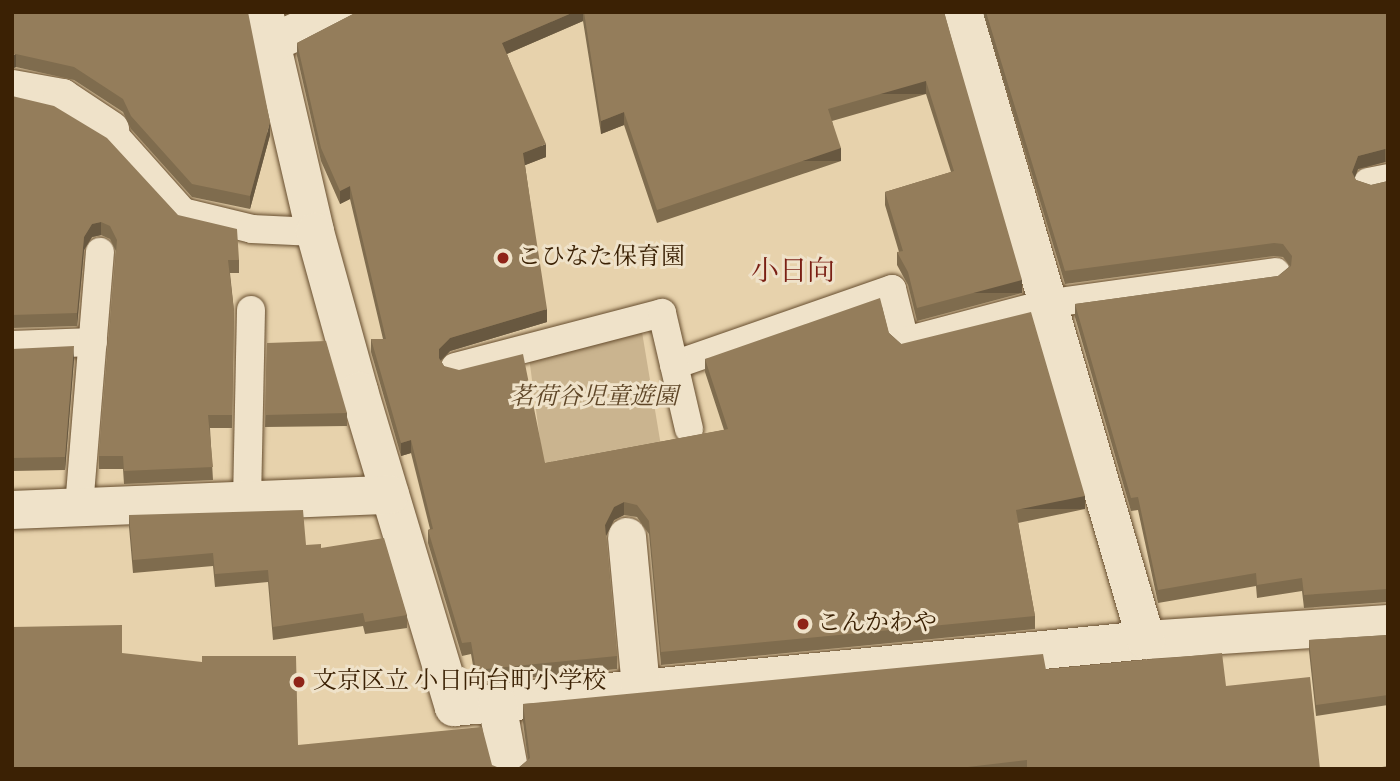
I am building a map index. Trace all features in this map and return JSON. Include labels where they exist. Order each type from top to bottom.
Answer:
[{"type":"street","points":[[341,12],[268,27],[315,232],[454,707],[1146,640],[1388,624]]},
{"type":"street","points":[[963,12],[1045,304],[1146,640]]},
{"type":"street","points":[[12,89],[62,98],[110,130]]},
{"type":"street","points":[[12,510],[390,495]]},
{"type":"street","points":[[627,537],[641,689]]},
{"type":"street","points":[[497,703],[509,769]]},
{"type":"lane","points":[[110,130],[183,212],[252,229],[315,232]]},
{"type":"lane","points":[[79,507],[100,252]]},
{"type":"lane","points":[[674,365],[892,289],[905,341],[1045,304],[1276,272]]},
{"type":"lane","points":[[247,501],[251,310]]},
{"type":"lane","points":[[455,367],[662,313],[689,429]]},
{"type":"lane","points":[[12,345],[93,342]]},
{"type":"green space","name":"茗荷谷児童遊園","points":[[641,326],[661,446],[543,463],[529,357]]},
{"type":"building","points":[[12,12],[248,12],[270,122],[250,196],[192,184],[131,116],[123,99],[74,67],[16,54],[12,56]]},
{"type":"building","points":[[357,12],[574,12],[502,43],[546,144],[523,153],[547,309],[450,338],[439,349],[439,358],[444,366],[459,370],[523,354],[545,463],[728,429],[705,359],[880,298],[889,333],[901,344],[1031,312],[1085,496],[1016,510],[1035,616],[661,652],[649,521],[637,505],[624,502],[614,507],[605,525],[617,656],[476,670],[471,642],[462,643],[428,530],[433,529],[411,440],[401,443],[371,339],[386,339],[350,186],[340,191],[321,148],[297,43]]},
{"type":"building","points":[[584,12],[944,12],[1022,280],[917,308],[908,272],[897,252],[903,251],[885,192],[954,171],[926,81],[828,109],[841,148],[657,210],[624,112],[601,121]]},
{"type":"building","points":[[986,12],[1388,12],[1388,150],[1358,156],[1352,172],[1356,180],[1371,185],[1388,181],[1388,589],[1304,595],[1302,578],[1257,585],[1256,573],[1158,590],[1138,497],[1131,498],[1075,304],[1278,276],[1291,266],[1292,256],[1283,244],[1274,243],[1065,271]]},
{"type":"building","points":[[12,96],[54,106],[107,138],[178,215],[237,229],[239,260],[228,260],[234,311],[232,415],[208,415],[213,467],[124,471],[123,456],[99,456],[117,240],[110,226],[101,222],[92,224],[84,237],[77,313],[12,315]]},
{"type":"building","points":[[326,341],[347,413],[265,415],[267,343]]},
{"type":"building","points":[[74,346],[65,457],[12,458],[12,349]]},
{"type":"building","points":[[303,510],[306,545],[321,544],[321,548],[384,538],[407,615],[365,622],[363,613],[273,627],[268,570],[215,574],[213,553],[133,560],[129,515]]},
{"type":"building","points":[[122,625],[122,653],[202,662],[202,656],[296,656],[298,745],[482,727],[492,765],[502,769],[12,769],[12,627]]},
{"type":"building","points":[[1388,635],[1388,695],[1316,705],[1309,640]]},
{"type":"building","points":[[1222,653],[1226,686],[1310,677],[1320,769],[1027,769],[1027,760],[951,769],[517,769],[530,758],[523,704],[1043,654],[1046,670]]},
{"type":"place","name":"こひなた保育園","points":[[503,258]]},
{"type":"place","name":"こんかわや","points":[[803,624]]},
{"type":"place","name":"文京区立 小日向台町小学校","points":[[299,682]]},
{"type":"district","name":"小日向","points":[[793,273]]}]
